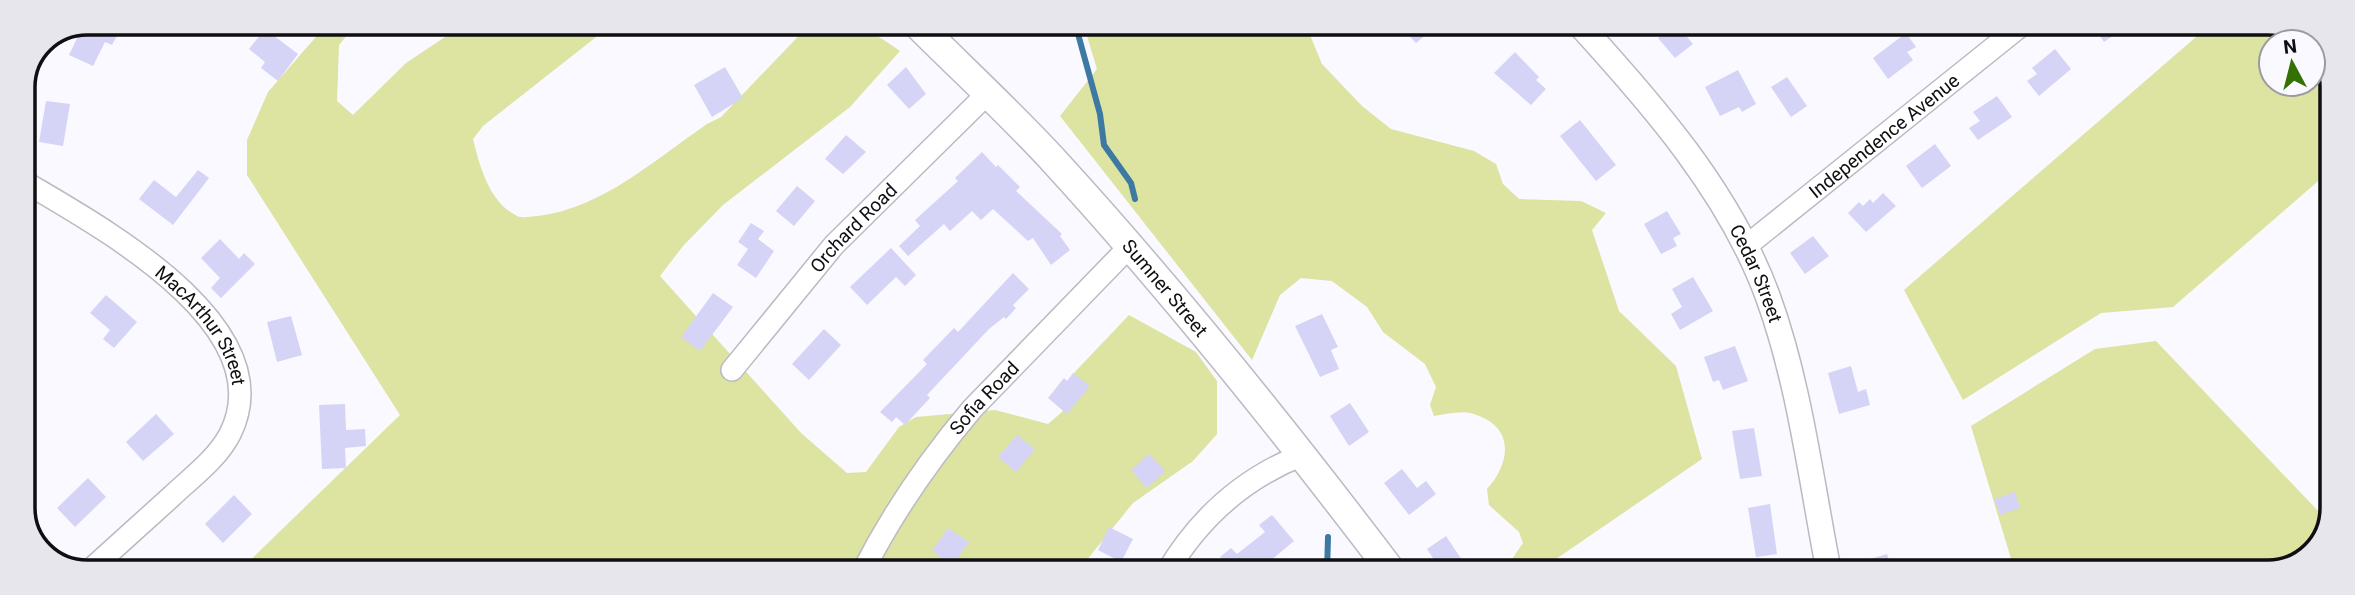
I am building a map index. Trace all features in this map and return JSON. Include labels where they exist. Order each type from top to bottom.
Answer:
[{"type":"main road","name":"Sumner Street","points":[[928,35],[1054,160],[1130,246],[1302,455],[1383,560]]},
{"type":"street","name":"Cedar Street","points":[[1589,35],[1699,168],[1745,247],[1768,297],[1780,335],[1827,560]]},
{"type":"street","name":"Independence Avenue","points":[[1745,247],[2009,35]]},
{"type":"street","name":"Orchard Road","points":[[732,370],[834,245],[987,94]]},
{"type":"street","name":"MacArthur Street","points":[[35,188],[124,241],[173,280],[223,343],[236,371],[240,393],[236,418],[218,452],[101,560]]},
{"type":"street","name":"Sofia Road","points":[[868,560],[887,523],[949,436],[1130,246]]},
{"type":"street","points":[[1176,560],[1195,533],[1230,497],[1268,469],[1302,455]]},
{"type":"green space","points":[[318,35],[347,35],[339,45],[337,101],[353,115],[406,63],[448,35],[599,35],[483,126],[473,139],[487,183],[499,202],[517,216],[538,216],[562,211],[606,193],[721,117],[800,35],[876,35],[900,51],[850,107],[723,205],[683,246],[660,276],[801,433],[847,473],[866,472],[899,427],[916,417],[995,410],[1048,424],[1062,412],[1072,375],[1129,315],[1196,352],[1217,381],[1217,434],[1193,461],[1133,503],[1087,560],[250,560],[400,415],[247,175],[247,140],[268,92]]},
{"type":"green space","points":[[1087,35],[1310,35],[1322,64],[1362,106],[1391,129],[1474,151],[1496,164],[1503,184],[1519,199],[1581,201],[1606,213],[1592,230],[1619,311],[1676,366],[1702,459],[1555,560],[1511,560],[1523,543],[1519,532],[1489,505],[1487,489],[1501,468],[1504,457],[1505,446],[1497,427],[1469,413],[1434,416],[1430,405],[1436,387],[1425,364],[1383,332],[1367,307],[1332,281],[1301,278],[1280,295],[1252,360],[1060,116],[1097,69]]},
{"type":"green space","points":[[2198,35],[2257,35],[2257,98],[2320,98],[2320,179],[2173,307],[2101,313],[1963,400],[1904,290]]},
{"type":"green space","points":[[2156,341],[2320,512],[2316,528],[2307,542],[2294,553],[2274,560],[2011,560],[1971,426],[2095,349]]},
{"type":"building","points":[[117,35],[112,45],[105,42],[93,66],[69,55],[78,36]]},
{"type":"building","points":[[260,35],[273,35],[298,54],[278,81],[261,68],[265,62],[249,49]]},
{"type":"building","points":[[1408,35],[1426,35],[1416,43]]},
{"type":"building","points":[[1661,35],[1685,35],[1693,44],[1675,58],[1658,38]]},
{"type":"building","points":[[1903,35],[1907,35],[1916,47],[1907,52],[1913,60],[1888,79],[1873,58]]},
{"type":"building","points":[[2099,35],[2114,35],[2104,42]]},
{"type":"building","points":[[2055,49],[2071,69],[2039,96],[2027,81],[2037,74],[2032,68]]},
{"type":"building","points":[[1515,52],[1539,77],[1536,80],[1546,89],[1531,105],[1494,73]]},
{"type":"building","points":[[725,67],[743,98],[712,117],[694,85]]},
{"type":"building","points":[[906,67],[926,94],[909,109],[887,85]]},
{"type":"building","points":[[1738,70],[1756,104],[1742,112],[1739,107],[1720,116],[1705,87]]},
{"type":"building","points":[[1787,77],[1807,106],[1791,117],[1771,87]]},
{"type":"building","points":[[1997,96],[2012,117],[1978,140],[1969,128],[1980,121],[1973,112]]},
{"type":"building","points":[[46,101],[70,104],[63,146],[39,142]]},
{"type":"building","points":[[1580,120],[1616,165],[1596,181],[1560,136]]},
{"type":"building","points":[[846,135],[866,152],[843,174],[825,159]]},
{"type":"building","points":[[1935,144],[1951,166],[1922,188],[1906,166]]},
{"type":"building","points":[[982,152],[1020,187],[1016,191],[1062,234],[1060,236],[1070,250],[1051,265],[1033,238],[1028,241],[993,209],[981,220],[972,211],[950,231],[944,224],[908,256],[899,246],[920,226],[915,220],[958,181],[955,178]]},
{"type":"building","points":[[198,170],[209,178],[173,225],[139,199],[154,180],[176,197]]},
{"type":"building","points":[[797,186],[815,201],[794,226],[776,211]]},
{"type":"building","points":[[1883,193],[1896,206],[1866,232],[1848,213],[1859,202],[1863,206],[1870,199],[1873,203]]},
{"type":"building","points":[[1667,211],[1681,234],[1673,238],[1677,246],[1661,254],[1644,224]]},
{"type":"building","points":[[751,223],[764,231],[758,239],[774,251],[756,278],[737,265],[748,249],[738,242]]},
{"type":"building","points":[[1813,236],[1829,256],[1805,274],[1790,253]]},
{"type":"building","points":[[220,239],[239,259],[244,253],[255,264],[221,298],[211,288],[220,278],[201,258]]},
{"type":"building","points":[[891,248],[916,275],[905,286],[896,277],[867,305],[850,287]]},
{"type":"building","points":[[1013,273],[1029,289],[1013,305],[1016,308],[1006,319],[1004,317],[989,329],[927,395],[930,398],[905,425],[896,417],[892,422],[880,412],[927,364],[923,360],[954,328],[958,332]]},
{"type":"building","points":[[1693,277],[1713,311],[1680,330],[1671,314],[1682,307],[1672,289]]},
{"type":"building","points":[[713,293],[733,307],[700,351],[681,337]]},
{"type":"building","points":[[106,295],[137,322],[114,348],[103,339],[110,330],[90,313]]},
{"type":"building","points":[[1322,314],[1338,347],[1331,350],[1339,369],[1320,377],[1295,326]]},
{"type":"building","points":[[291,316],[302,355],[277,362],[267,322]]},
{"type":"building","points":[[824,329],[841,345],[809,380],[792,364]]},
{"type":"building","points":[[1735,346],[1748,381],[1723,390],[1719,380],[1713,382],[1704,357]]},
{"type":"building","points":[[1851,366],[1858,392],[1866,389],[1870,405],[1839,414],[1828,373]]},
{"type":"building","points":[[1073,373],[1090,386],[1067,414],[1048,398],[1064,378],[1067,381]]},
{"type":"building","points":[[1350,403],[1369,432],[1349,446],[1330,416]]},
{"type":"building","points":[[345,404],[346,430],[365,429],[366,446],[345,448],[346,468],[322,469],[319,405]]},
{"type":"building","points":[[156,414],[174,434],[143,461],[126,442]]},
{"type":"building","points":[[1754,428],[1762,476],[1740,479],[1732,431]]},
{"type":"building","points":[[1017,435],[1035,449],[1016,472],[998,457]]},
{"type":"building","points":[[1149,454],[1165,471],[1147,488],[1131,470]]},
{"type":"building","points":[[1402,469],[1417,488],[1426,481],[1436,494],[1409,515],[1384,483]]},
{"type":"building","points":[[88,478],[106,497],[75,527],[57,508]]},
{"type":"building","points":[[2015,492],[2020,508],[2000,515],[1994,499]]},
{"type":"building","points":[[234,495],[252,514],[223,543],[205,524]]},
{"type":"building","points":[[1770,504],[1777,554],[1756,557],[1748,508]]},
{"type":"building","points":[[1272,515],[1294,541],[1271,560],[1222,560],[1220,557],[1231,548],[1237,554],[1265,532],[1259,525]]},
{"type":"building","points":[[1109,527],[1133,539],[1122,560],[1098,550]]},
{"type":"building","points":[[948,528],[969,542],[956,560],[944,560],[932,551]]},
{"type":"building","points":[[1446,536],[1462,560],[1434,560],[1427,549]]},
{"type":"building","points":[[1887,554],[1889,560],[1867,560]]},
{"type":"waterway","points":[[1078,35],[1100,114],[1104,145],[1131,183],[1135,199]]},
{"type":"waterway","points":[[1327,560],[1328,537]]}]
